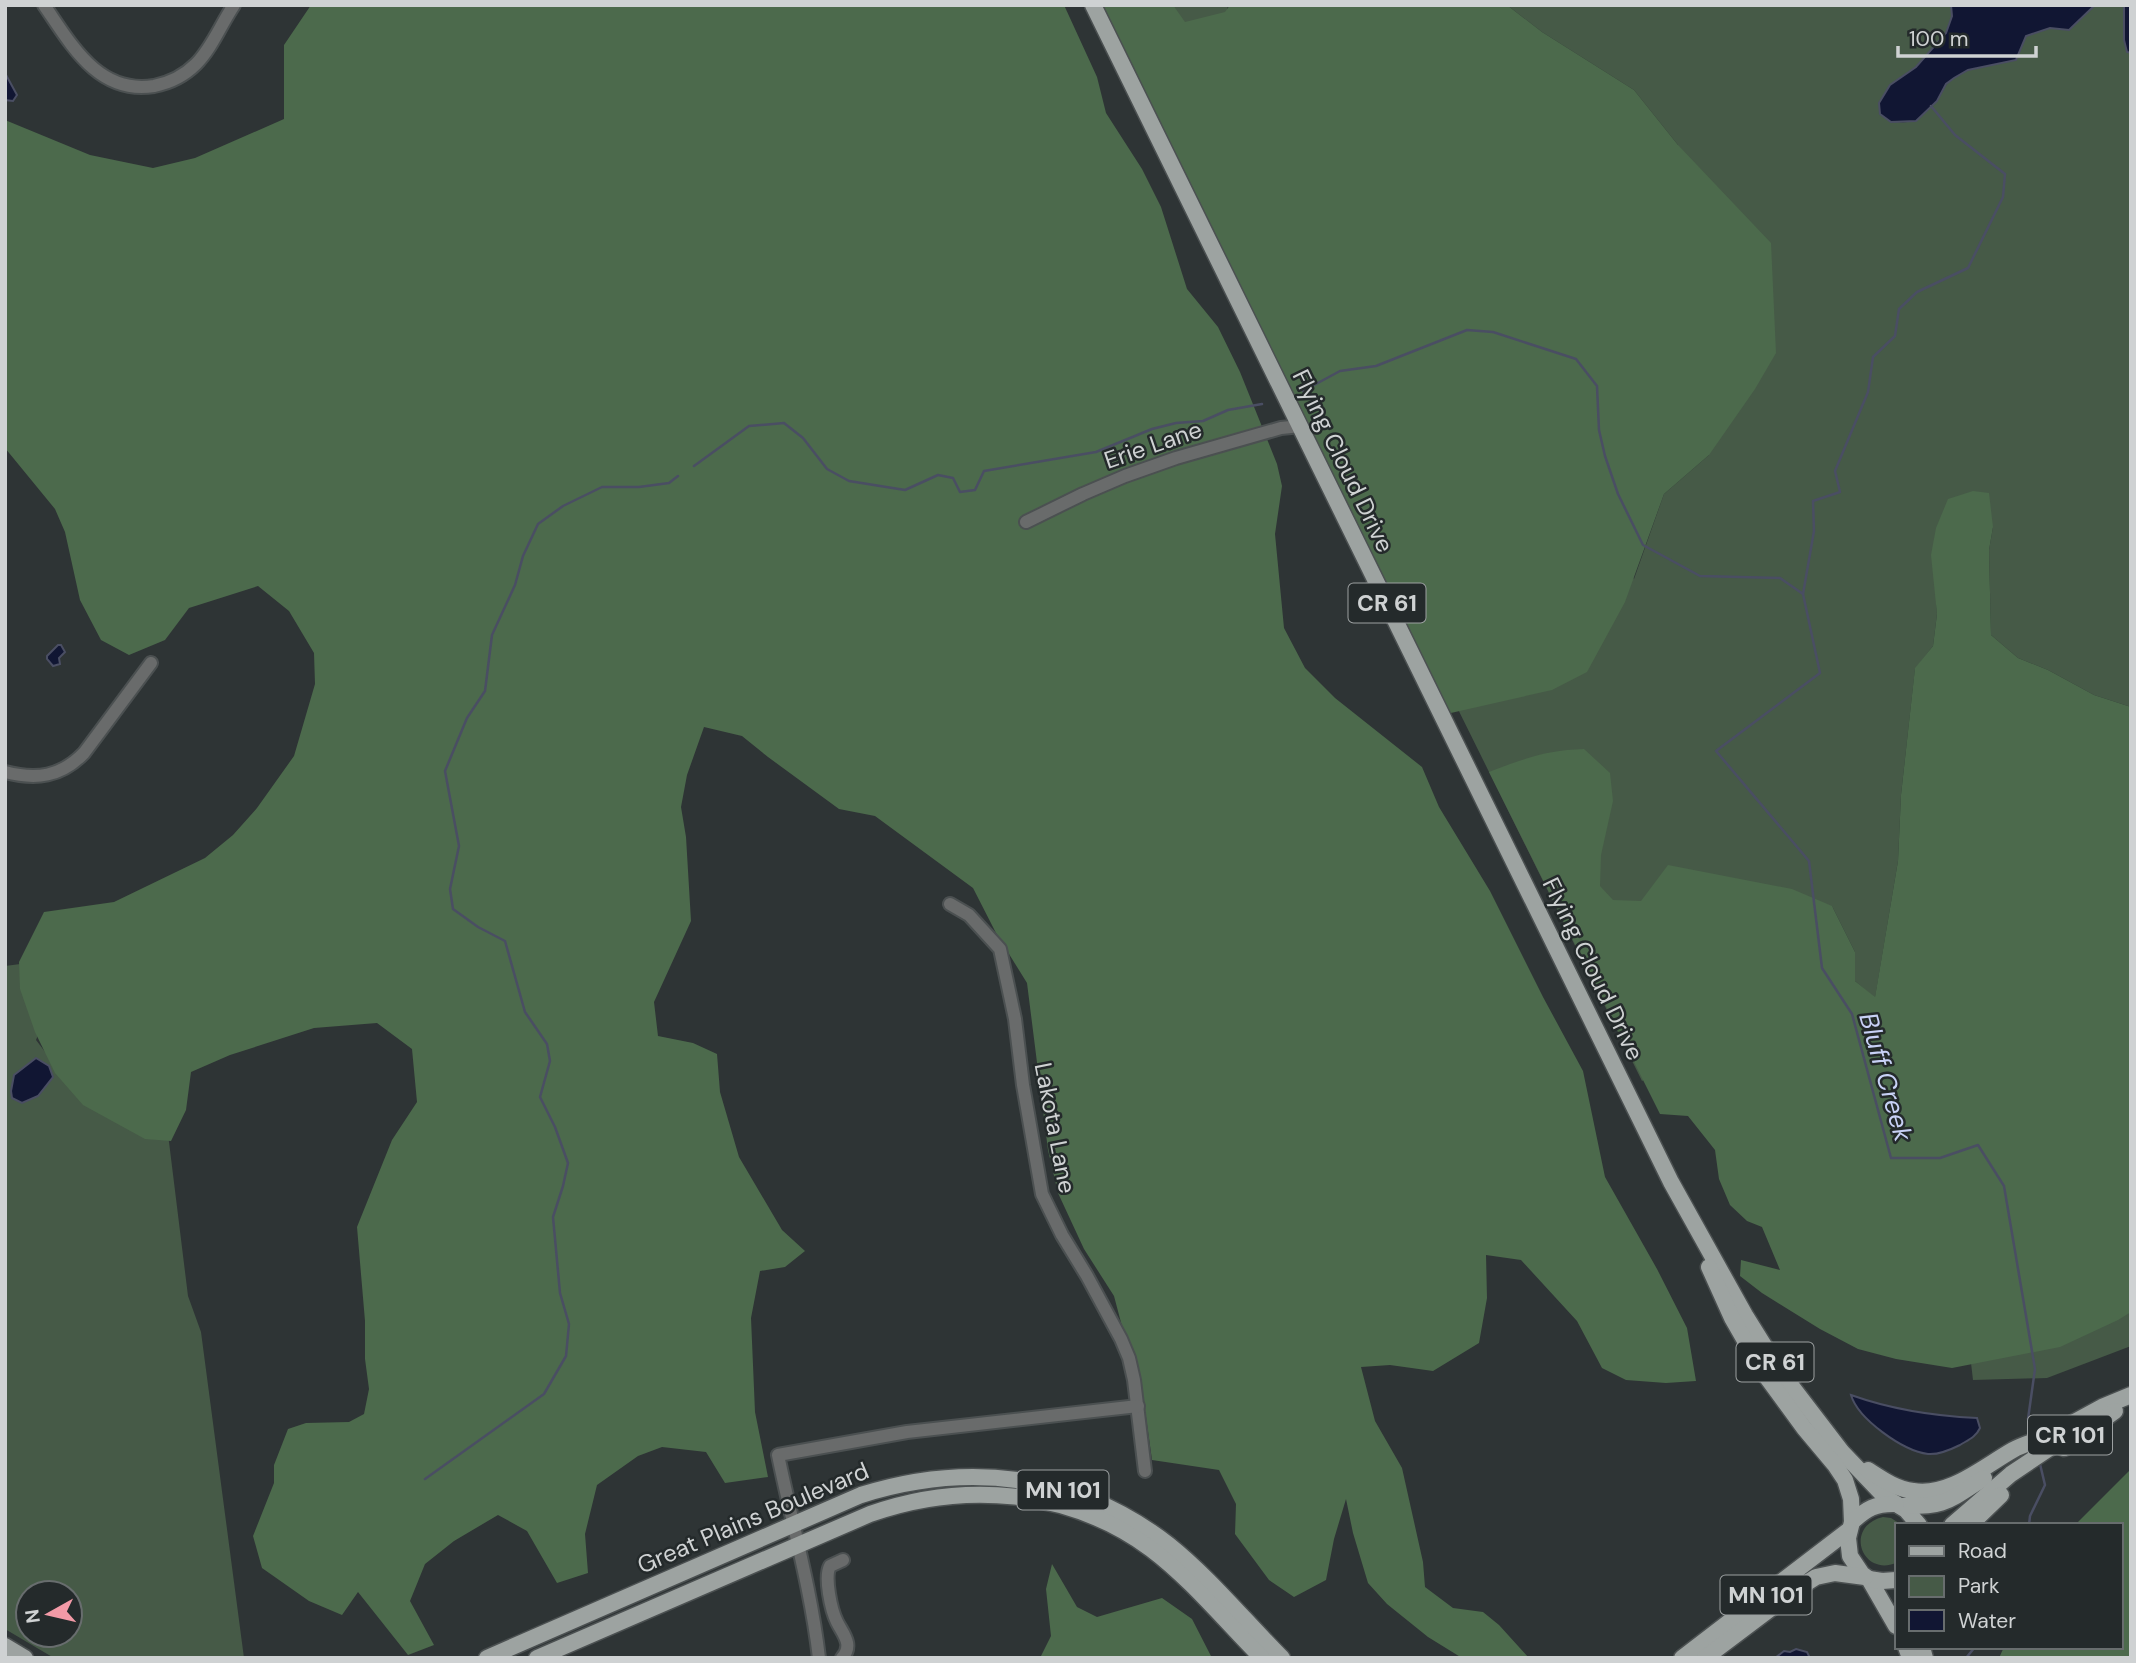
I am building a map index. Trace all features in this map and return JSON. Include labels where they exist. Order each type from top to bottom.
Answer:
[{"type":"main road","name":"Flying Cloud Drive","points":[[1093,5],[1681,1200],[1756,1334],[1806,1405],[1864,1476],[1912,1515],[1918,1523]]},
{"type":"main road","name":"Flying Cloud Drive","points":[[1681,1200],[1717,1286],[1747,1345],[1773,1388],[1845,1480],[1851,1499],[1850,1556],[1867,1578],[1895,1624]]},
{"type":"main road","name":"CR 101","points":[[1850,1526],[1871,1507],[1882,1504],[1926,1507],[1948,1502],[2115,1411],[2131,1397]]},
{"type":"main road","name":"CR 101","points":[[1954,1523],[2009,1469],[2016,1449],[2102,1407],[2131,1397]]},
{"type":"main road","points":[[1806,1405],[1857,1460],[1883,1480],[1905,1490],[1922,1492],[1942,1489],[2009,1469]]},
{"type":"main road","points":[[1971,1523],[2009,1469]]},
{"type":"main road","name":"Great Plains Boulevard","points":[[487,1658],[861,1495],[920,1480],[955,1477],[1021,1480],[1056,1488],[1125,1516],[1191,1564],[1282,1658]]},
{"type":"main road","name":"Great Plains Boulevard","points":[[537,1658],[858,1519],[920,1499],[986,1494],[1019,1496],[1050,1502],[1112,1525],[1154,1551],[1177,1571],[1262,1658]]},
{"type":"main road","name":"MN 101","points":[[1682,1658],[1850,1526]]},
{"type":"main road","name":"MN 101","points":[[1706,1658],[1816,1577],[1842,1573],[1867,1578]]},
{"type":"main road","points":[[1867,1578],[1895,1580]]},
{"type":"main road","points":[[5,1646],[25,1658]]},
{"type":"street","points":[[44,5],[85,62],[99,74],[129,87],[146,87],[163,85],[197,64],[234,5]]},
{"type":"street","name":"Erie Lane","points":[[1026,522],[1083,494],[1163,462],[1261,433],[1301,426]]},
{"type":"street","points":[[5,772],[27,777],[59,772],[73,764],[151,663]]},
{"type":"street","name":"Lakota Lane","points":[[950,904],[969,915],[1000,949],[1015,1019],[1042,1194],[1121,1339],[1131,1369],[1138,1406],[1145,1471]]},
{"type":"street","points":[[819,1658],[804,1565],[778,1455],[906,1432],[1138,1406]]},
{"type":"street","points":[[842,1658],[847,1649],[847,1639],[834,1616],[827,1573],[832,1565],[843,1560]]},
{"type":"green space","points":[[311,5],[1064,5],[1097,77],[1106,113],[1142,169],[1161,207],[1187,289],[1218,327],[1240,372],[1277,464],[1282,486],[1275,534],[1284,628],[1305,668],[1335,698],[1422,767],[1439,807],[1490,891],[1583,1071],[1605,1177],[1687,1328],[1696,1381],[1666,1383],[1626,1380],[1602,1368],[1577,1321],[1521,1260],[1486,1255],[1487,1298],[1479,1343],[1433,1371],[1390,1365],[1361,1367],[1375,1421],[1402,1468],[1423,1562],[1425,1587],[1453,1608],[1483,1612],[1499,1625],[1529,1658],[1462,1658],[1428,1637],[1387,1604],[1368,1583],[1346,1499],[1326,1580],[1294,1597],[1269,1580],[1235,1534],[1236,1504],[1219,1470],[1152,1460],[1146,1417],[1114,1296],[1084,1249],[1058,1193],[1048,1150],[1027,983],[996,933],[973,888],[875,816],[839,809],[742,736],[704,727],[687,775],[681,807],[686,837],[691,921],[654,1002],[658,1036],[693,1043],[717,1054],[720,1092],[739,1157],[782,1230],[805,1251],[785,1267],[760,1271],[751,1318],[755,1412],[768,1477],[725,1483],[706,1452],[662,1447],[638,1456],[597,1485],[585,1534],[588,1573],[557,1583],[527,1531],[498,1515],[454,1541],[425,1564],[410,1601],[434,1645],[408,1655],[358,1592],[342,1615],[309,1601],[262,1568],[253,1536],[274,1483],[274,1465],[288,1429],[306,1423],[349,1422],[364,1414],[369,1389],[357,1227],[392,1140],[417,1102],[412,1049],[377,1023],[314,1028],[230,1055],[191,1072],[186,1110],[171,1141],[145,1139],[83,1105],[55,1073],[35,1032],[20,989],[19,962],[44,912],[114,902],[205,858],[233,835],[257,808],[294,756],[315,684],[314,653],[289,611],[258,586],[189,608],[165,640],[129,655],[101,640],[80,600],[65,532],[55,509],[5,448],[5,120],[90,155],[153,168],[195,158],[284,119],[284,45]]},
{"type":"green space","points":[[1093,5],[1173,5],[1185,22],[1225,12],[1230,5],[1507,5],[1542,32],[1634,90],[1678,145],[1771,243],[1776,353],[1755,389],[1709,455],[1664,494],[1625,602],[1587,672],[1552,690],[1442,715]]},
{"type":"green space","points":[[1104,5],[1230,5],[1227,8],[1634,579],[1664,494],[1709,455],[1678,145],[1634,90],[1542,32],[1507,5],[1951,5],[1952,16],[1946,33],[1916,67],[1890,85],[1880,114],[1896,122],[1904,122],[1924,114],[1949,81],[1959,75],[2016,60],[2026,36],[2050,28],[2069,30],[2095,5],[2124,5],[2124,40],[2127,52],[2131,53],[2131,707],[2094,695],[2048,670],[2018,658],[1991,635],[1989,550],[1993,527],[1936,598],[1933,646],[1915,669],[1901,795],[1898,861],[1875,998],[1855,981],[1855,952],[1832,906],[1890,1107],[2131,1190],[2131,1346],[2047,1378],[1973,1380],[1954,1216],[1764,1016],[1642,1081],[1296,382]]},
{"type":"green space","points":[[1973,491],[1989,493],[1993,527],[1989,550],[1991,635],[2018,658],[2048,670],[2094,695],[2131,707],[2131,1312],[2060,1347],[1952,1368],[1896,1359],[1858,1349],[1820,1329],[1740,1276],[1741,1260],[1780,1270],[1762,1227],[1747,1221],[1730,1205],[1719,1179],[1715,1150],[1688,1116],[1660,1114],[1489,772],[1535,756],[1584,749],[1610,773],[1613,801],[1601,855],[1600,886],[1613,900],[1641,901],[1668,865],[1792,889],[1832,906],[1855,952],[1855,981],[1875,997],[1898,861],[1901,795],[1915,668],[1933,646],[1937,614],[1931,555],[1936,528],[1948,499]]},
{"type":"green space","points":[[28,963],[49,1009],[36,1040],[72,1087],[161,1102],[169,1142],[188,1296],[201,1332],[244,1658],[54,1658],[39,1649],[84,1649],[84,1579],[14,1579],[14,1634],[5,1629],[5,966]]},
{"type":"green space","points":[[2131,1469],[2131,1658],[1999,1658],[2003,1649],[2122,1649],[2122,1523],[2077,1523]]},
{"type":"green space","points":[[1883,1517],[1899,1523],[1895,1523],[1895,1563],[1874,1563],[1866,1557],[1861,1539],[1871,1522]]},
{"type":"green space","points":[[1052,1564],[1077,1607],[1097,1617],[1162,1598],[1192,1619],[1212,1658],[1040,1658],[1051,1636],[1046,1589]]},
{"type":"water","points":[[1951,5],[2095,5],[2069,30],[2050,28],[2026,36],[2016,60],[1968,70],[1954,78],[1946,84],[1937,101],[1916,121],[1891,122],[1880,114],[1879,103],[1890,85],[1916,67],[1946,33],[1952,16]]},
{"type":"water","points":[[2124,5],[2131,5],[2131,53],[2127,52],[2124,40]]},
{"type":"water","points":[[5,73],[17,95],[13,101],[5,100]]},
{"type":"water","points":[[61,645],[65,652],[59,658],[60,664],[53,666],[47,656]]},
{"type":"water","points":[[36,1058],[49,1066],[53,1077],[38,1096],[22,1103],[12,1098],[14,1075]]},
{"type":"water","points":[[1851,1395],[1913,1411],[1977,1418],[1980,1428],[1972,1438],[1948,1450],[1932,1454],[1918,1452],[1894,1440],[1872,1423],[1862,1414]]},
{"type":"water","points":[[1796,1649],[1807,1652],[1810,1658],[1775,1658],[1784,1651]]},
{"type":"waterway","name":"Bluff Creek","points":[[1931,106],[1955,135],[2005,174],[2003,197],[1968,268],[1917,292],[1899,309],[1895,336],[1873,357],[1868,392],[1835,471],[1840,492],[1813,501],[1814,531],[1803,594],[1820,673],[1716,751],[1809,861],[1822,968],[1852,1014],[1891,1158],[1940,1158],[1978,1145],[2004,1186],[2035,1369],[2028,1419],[2033,1437]]},
{"type":"waterway","points":[[1303,391],[1340,371],[1376,366],[1467,330],[1493,332],[1576,359],[1597,386],[1599,430],[1605,456],[1618,494],[1643,545],[1700,576],[1780,578],[1803,594]]},
{"type":"waterway","points":[[694,466],[749,426],[784,423],[803,438],[827,469],[849,481],[905,490],[938,475],[953,478],[960,492],[975,490],[984,471],[1096,452],[1152,429],[1176,423],[1203,421],[1228,410],[1262,404]]},
{"type":"waterway","points":[[425,1479],[544,1394],[566,1356],[569,1324],[560,1293],[553,1217],[568,1163],[540,1097],[550,1061],[547,1044],[525,1012],[505,941],[478,927],[453,909],[450,889],[459,846],[445,771],[467,718],[485,691],[492,635],[515,585],[523,556],[538,524],[563,506],[602,487],[639,487],[669,483],[678,476]]},
{"type":"waterway","name":"Bluff Creek","points":[[2029,1523],[2045,1485],[2040,1464]]},
{"type":"waterway","name":"Bluff Creek","points":[[1966,1658],[1973,1649]]}]
